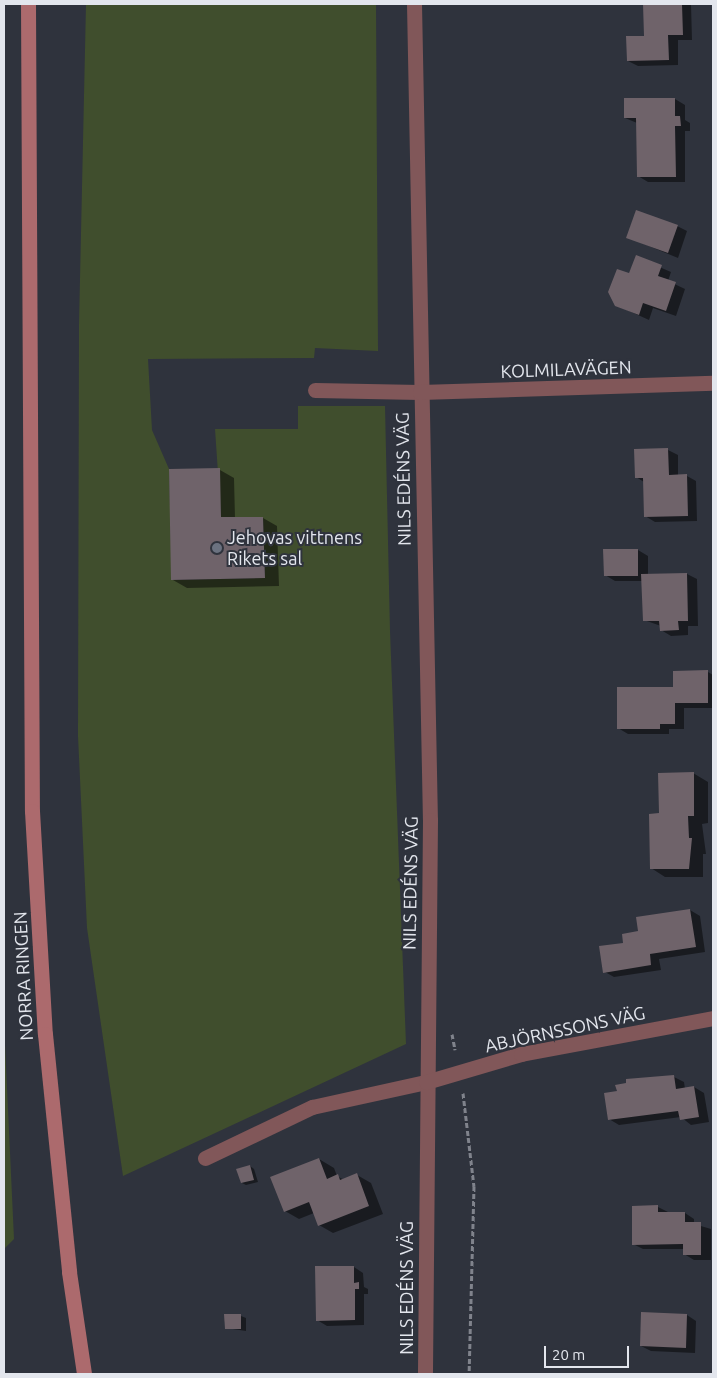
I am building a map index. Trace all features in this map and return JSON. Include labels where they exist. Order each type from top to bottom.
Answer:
[{"type":"main road","name":"NORRA RINGEN","points":[[28,4],[32,811],[45,1034],[69,1272],[84,1374]]},
{"type":"street","name":"NILS EDÉNS VÄG","points":[[414,4],[420,392],[430,820],[426,1082],[425,1374]]},
{"type":"street","name":"KOLMILAVÄGEN","points":[[420,392],[713,382]]},
{"type":"street","name":"NILS EDÉNS VÄG","points":[[315,390],[420,392]]},
{"type":"street","name":"ABJÖRNSSONS VÄG","points":[[206,1158],[312,1108],[426,1082],[521,1054],[713,1018]]},
{"type":"path","points":[[460,1072],[474,1186],[469,1374]]},
{"type":"green space","points":[[86,4],[376,4],[378,351],[315,348],[314,358],[148,359],[152,430],[169,469],[172,580],[265,578],[263,517],[221,517],[215,429],[298,429],[298,406],[385,406],[390,631],[406,1044],[123,1176],[87,928],[78,736],[79,325]]},
{"type":"green space","points":[[4,1023],[14,1239],[4,1249]]},
{"type":"building","points":[[643,4],[682,4],[683,35],[668,35],[669,60],[627,61],[626,36],[644,36]]},
{"type":"building","points":[[624,98],[675,98],[675,116],[680,116],[681,126],[675,126],[676,177],[637,177],[636,118],[624,118]]},
{"type":"building","points":[[636,210],[678,225],[668,253],[626,238]]},
{"type":"building","points":[[636,255],[662,265],[658,276],[676,282],[666,311],[643,303],[639,315],[615,306],[608,292],[617,269],[629,273]]},
{"type":"building","points":[[668,448],[669,475],[687,474],[688,516],[644,517],[643,478],[635,478],[634,449]]},
{"type":"building","name":"Jehovas vittnens Rikets sal","points":[[220,468],[221,517],[263,517],[265,578],[171,580],[169,469]]},
{"type":"building","points":[[603,549],[638,549],[638,576],[604,576]]},
{"type":"building","points":[[687,573],[688,621],[678,621],[679,630],[660,631],[659,621],[643,621],[641,574]]},
{"type":"building","points":[[708,670],[708,703],[675,703],[675,724],[660,724],[660,729],[617,729],[617,687],[673,687],[673,671]]},
{"type":"building","points":[[694,772],[694,816],[688,816],[689,838],[692,838],[689,869],[650,869],[649,814],[659,813],[658,773]]},
{"type":"building","points":[[690,909],[696,947],[650,954],[651,965],[603,973],[599,946],[623,943],[622,934],[638,931],[636,917]]},
{"type":"building","points":[[674,1075],[676,1089],[694,1086],[699,1117],[680,1120],[678,1111],[608,1120],[604,1093],[617,1091],[615,1085],[626,1083],[626,1079]]},
{"type":"building","points":[[319,1158],[327,1179],[338,1174],[340,1180],[357,1173],[369,1206],[318,1226],[309,1202],[284,1212],[270,1177]]},
{"type":"building","points":[[250,1165],[254,1180],[241,1183],[236,1169]]},
{"type":"building","points":[[658,1205],[658,1212],[685,1212],[685,1222],[701,1222],[701,1255],[683,1255],[683,1244],[632,1245],[632,1206]]},
{"type":"building","points":[[315,1266],[354,1266],[354,1283],[359,1282],[359,1289],[355,1289],[355,1320],[316,1321]]},
{"type":"building","points":[[641,1312],[687,1314],[686,1348],[640,1346]]},
{"type":"building","points":[[224,1314],[241,1314],[241,1329],[225,1329]]},
{"type":"place","name":"Jehovas vittnens Rikets sal","points":[[217,548]]}]
